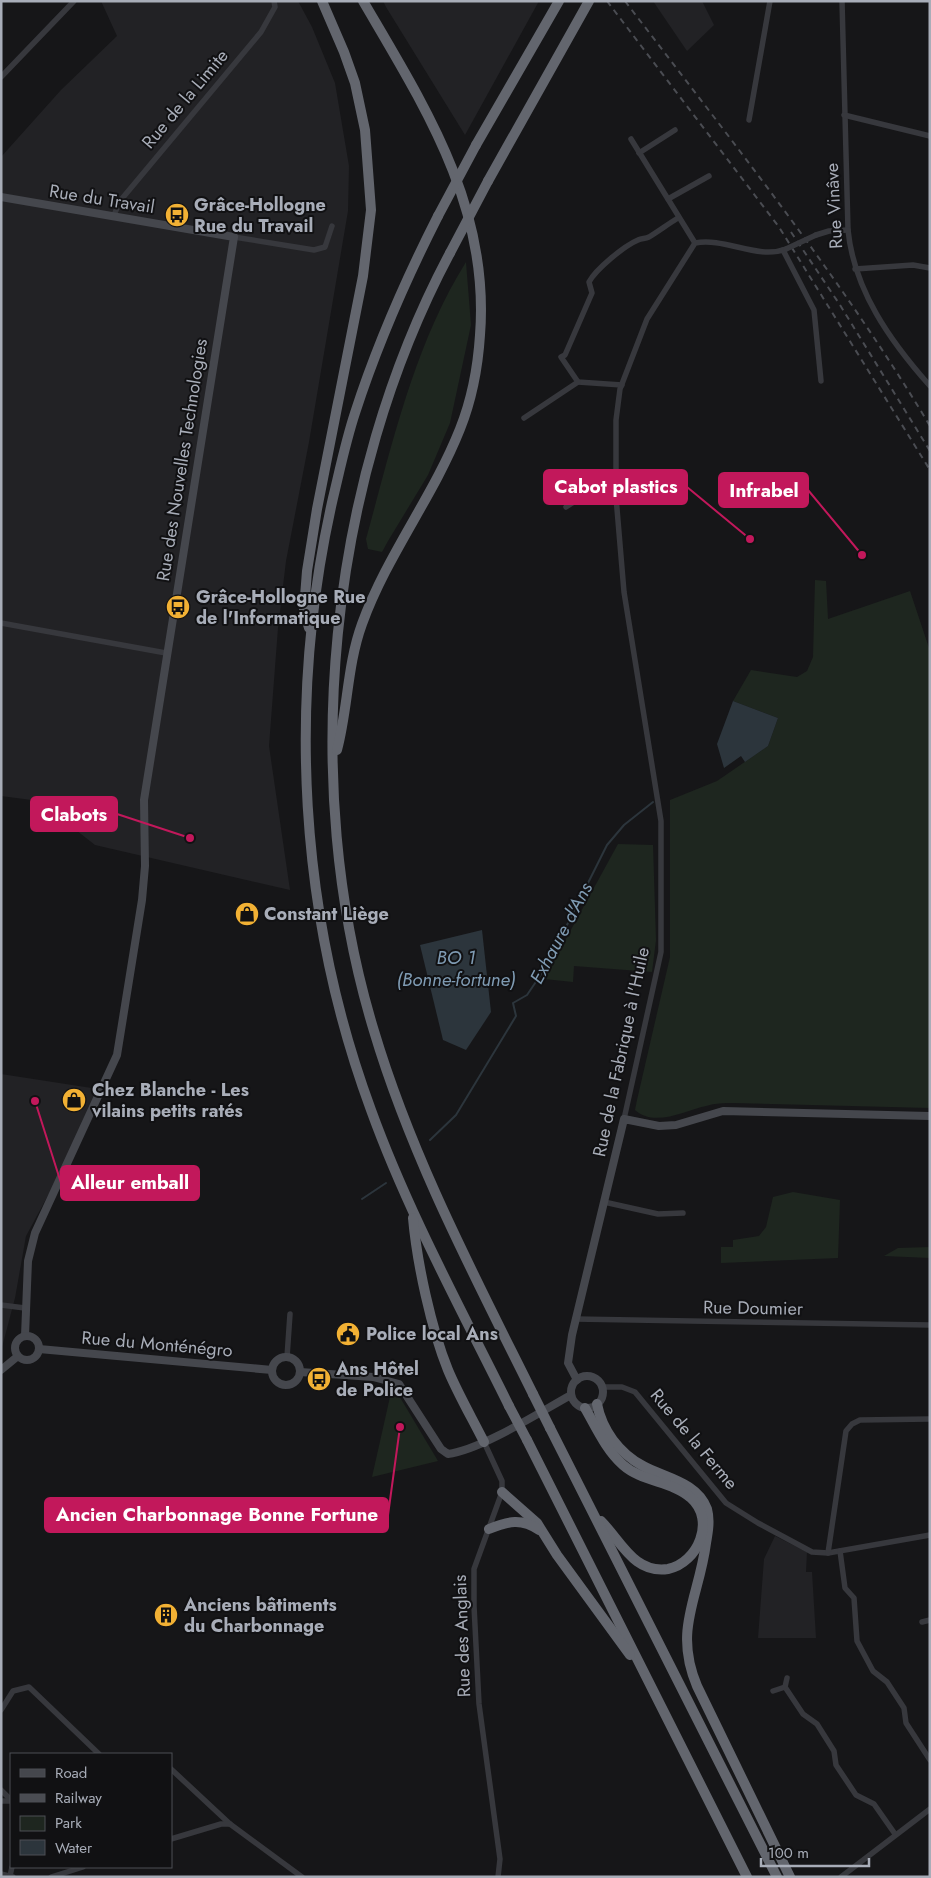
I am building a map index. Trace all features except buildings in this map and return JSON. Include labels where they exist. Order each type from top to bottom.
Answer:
[{"type":"highway","points":[[311,633],[304,610],[307,571],[316,509],[364,276],[371,210],[365,130],[355,83],[322,1]]},
{"type":"highway","points":[[333,764],[342,731],[351,666],[361,626],[385,571],[434,484],[461,428],[476,375],[482,319],[481,288],[476,245],[462,191],[434,125],[363,1]]},
{"type":"highway","points":[[559,1],[476,145],[438,216],[401,293],[354,415],[325,534],[311,633],[304,744],[309,822],[323,935],[350,1046],[370,1110],[412,1210],[747,1877]]},
{"type":"highway","points":[[590,1],[488,181],[450,253],[413,334],[386,403],[354,526],[336,649],[333,764],[337,828],[345,903],[358,970],[373,1029],[409,1134],[434,1193],[533,1394],[777,1877]]},
{"type":"highway","points":[[412,1210],[415,1246],[441,1350],[449,1372],[484,1442]]},
{"type":"highway","points":[[597,1404],[604,1426],[620,1448],[643,1466],[694,1490],[706,1508],[709,1519],[707,1537],[687,1624],[687,1657],[697,1686],[790,1877]]},
{"type":"highway","points":[[585,1408],[614,1457],[624,1466],[635,1473],[682,1491],[695,1502],[701,1515],[701,1539],[696,1550],[682,1564],[661,1570],[650,1568],[631,1557],[614,1534],[594,1515]]},
{"type":"highway","points":[[502,1492],[537,1522],[621,1644],[643,1672]]},
{"type":"highway","points":[[489,1529],[506,1522],[522,1521],[544,1534]]},
{"type":"highway","points":[[696,1716],[736,1769]]},
{"type":"street","points":[[1,76],[74,1]]},
{"type":"street","name":"Rue de la Limite","points":[[114,216],[120,200],[261,32],[275,7],[274,1]]},
{"type":"street","points":[[749,120],[770,1]]},
{"type":"street","name":"Rue Vinâve","points":[[842,1],[844,115],[850,255],[875,312],[930,386]]},
{"type":"street","points":[[844,115],[930,136]]},
{"type":"street","points":[[639,153],[675,130]]},
{"type":"street","points":[[631,139],[695,243],[724,244],[772,253],[785,250],[829,231],[848,230]]},
{"type":"street","points":[[668,199],[709,176]]},
{"type":"street","name":"Rue du Travail","points":[[1,197],[314,250],[325,247],[332,226]]},
{"type":"street","points":[[578,382],[561,357],[565,355],[592,293],[589,282],[595,271],[615,257],[618,252],[639,239],[646,239],[678,218]]},
{"type":"street","name":"Rue des Nouvelles Technologies","points":[[25,1336],[28,1261],[35,1233],[116,1055],[146,866],[144,800],[234,237]]},
{"type":"street","name":"Rue de la Fabrique à l'Huile","points":[[577,1380],[568,1364],[575,1320],[624,1118],[661,952],[661,821],[624,592],[616,475],[616,420],[622,385],[647,319],[695,243]]},
{"type":"street","points":[[785,250],[814,310],[821,381]]},
{"type":"street","points":[[855,269],[913,265],[930,268]]},
{"type":"street","points":[[524,418],[578,382],[622,385]]},
{"type":"street","points":[[566,507],[616,475]]},
{"type":"street","points":[[1,623],[166,653]]},
{"type":"street","points":[[624,1118],[659,1126],[676,1125],[723,1112],[930,1116]]},
{"type":"street","points":[[604,1202],[658,1214],[683,1213]]},
{"type":"street","points":[[1,1305],[25,1308]]},
{"type":"street","points":[[287,1357],[290,1314]]},
{"type":"street","name":"Rue Doumier","points":[[575,1320],[930,1325]]},
{"type":"street","points":[[25,1336],[34,1338],[39,1349],[33,1358],[25,1359],[18,1356],[16,1345],[19,1339],[25,1336]]},
{"type":"street","name":"Rue du Monténégro","points":[[39,1349],[272,1370]]},
{"type":"street","points":[[1,1370],[18,1356]]},
{"type":"street","points":[[287,1357],[298,1362],[300,1372],[295,1381],[286,1385],[275,1379],[272,1370],[277,1360],[287,1357]]},
{"type":"street","points":[[300,1372],[373,1378],[399,1384],[441,1449],[448,1454],[459,1453],[484,1442],[572,1395]]},
{"type":"street","points":[[591,1376],[600,1382],[602,1387],[602,1395],[597,1404],[585,1408],[577,1404],[572,1395],[573,1384],[577,1380],[591,1376]]},
{"type":"street","name":"Rue de la Ferme","points":[[602,1387],[622,1387],[635,1392],[726,1503],[758,1523],[812,1552],[828,1553],[930,1535]]},
{"type":"street","points":[[828,1553],[846,1432],[852,1424],[860,1420],[930,1419]]},
{"type":"street","points":[[484,1442],[502,1480],[502,1492]]},
{"type":"street","name":"Rue des Anglais","points":[[498,1877],[500,1859],[479,1704],[474,1569],[502,1492]]},
{"type":"street","points":[[840,1551],[845,1588],[854,1598],[857,1642],[874,1671],[887,1682],[904,1708],[906,1723],[930,1760]]},
{"type":"street","points":[[922,1622],[930,1620]]},
{"type":"street","points":[[785,1686],[788,1678]]},
{"type":"street","points":[[773,1690],[785,1686]]},
{"type":"street","points":[[785,1686],[803,1714],[818,1724],[834,1751],[836,1765],[856,1794],[874,1804],[895,1834]]},
{"type":"street","points":[[1,1710],[13,1691],[28,1687],[98,1753]]},
{"type":"street","points":[[172,1770],[230,1824],[302,1877]]},
{"type":"street","points":[[1,1790],[10,1800]]},
{"type":"street","points":[[841,1877],[930,1809]]},
{"type":"street","points":[[172,1839],[222,1824],[230,1824]]},
{"type":"street","points":[[50,1877],[80,1868]]},
{"type":"street","points":[[1,1874],[12,1876]]},
{"type":"shaded area","points":[[101,1],[298,1],[312,27],[335,83],[349,166],[348,211],[309,442],[286,561],[278,628],[269,746],[290,890],[95,845],[67,823],[47,802],[1,796],[1,157],[61,90],[117,36]]},
{"type":"shaded area","points":[[383,1],[539,1],[465,135],[386,7]]},
{"type":"shaded area","points":[[653,1],[702,1],[714,25],[687,51]]},
{"type":"shaded area","points":[[1,1074],[98,1089],[59,1175],[26,1236],[15,1298],[1,1351]]},
{"type":"shaded area","points":[[775,1536],[807,1552],[806,1572],[812,1572],[816,1638],[758,1638],[764,1559]]},
{"type":"green space","points":[[466,262],[471,325],[450,423],[428,475],[382,552],[368,549],[366,539],[406,396],[432,327]]},
{"type":"green space","points":[[815,580],[826,581],[828,619],[910,591],[930,651],[930,1108],[726,1103],[709,1105],[661,1118],[652,1118],[635,1110],[670,957],[670,800],[717,781],[768,746],[778,718],[733,701],[751,670],[797,677],[807,671],[813,657]]},
{"type":"green space","points":[[618,844],[653,845],[656,940],[652,972],[574,966],[573,982],[544,979]]},
{"type":"green space","points":[[793,1192],[840,1200],[838,1258],[721,1263],[721,1247],[733,1247],[733,1240],[759,1236],[766,1227],[773,1197]]},
{"type":"green space","points":[[930,1247],[930,1258],[884,1256],[898,1248]]},
{"type":"green space","points":[[392,1388],[398,1394],[438,1461],[372,1477]]},
{"type":"water","points":[[733,701],[778,718],[768,746],[745,762],[741,756],[724,768],[717,744]]},
{"type":"water","name":"BO 1 (Bonne-fortune)","points":[[482,930],[491,1012],[466,1050],[443,1040],[420,945]]},
{"type":"waterway","name":"Exhaure d'Ans","points":[[430,1140],[456,1115],[516,1016],[513,1003],[527,995],[546,967],[607,845],[624,825],[653,802]]},
{"type":"waterway","name":"Exhaure d'Ans","points":[[362,1199],[386,1183]]},
{"type":"railway","points":[[607,1],[779,227],[930,470]]},
{"type":"railway","points":[[625,1],[784,209],[859,316],[930,426]]},
{"type":"railway","points":[[791,232],[840,305],[930,451]]},
{"type":"place","name":"Grâce-Hollogne Rue du Travail","points":[[177,215]]},
{"type":"place","name":"Cabot plastics","points":[[750,539]]},
{"type":"place","name":"Infrabel","points":[[862,555]]},
{"type":"place","name":"Grâce-Hollogne Rue de l'Informatique","points":[[178,607]]},
{"type":"place","name":"Clabots","points":[[190,838]]},
{"type":"place","name":"Constant Liège","points":[[247,914]]},
{"type":"place","name":"Chez Blanche - Les vilains petits ratés","points":[[74,1100]]},
{"type":"place","name":"Alleur emball","points":[[35,1101]]},
{"type":"place","name":"Police local Ans","points":[[348,1334]]},
{"type":"place","name":"Ans Hôtel de Police","points":[[319,1379]]},
{"type":"place","name":"Ancien Charbonnage Bonne Fortune","points":[[400,1427]]},
{"type":"place","name":"Anciens bâtiments du Charbonnage","points":[[166,1615]]}]
